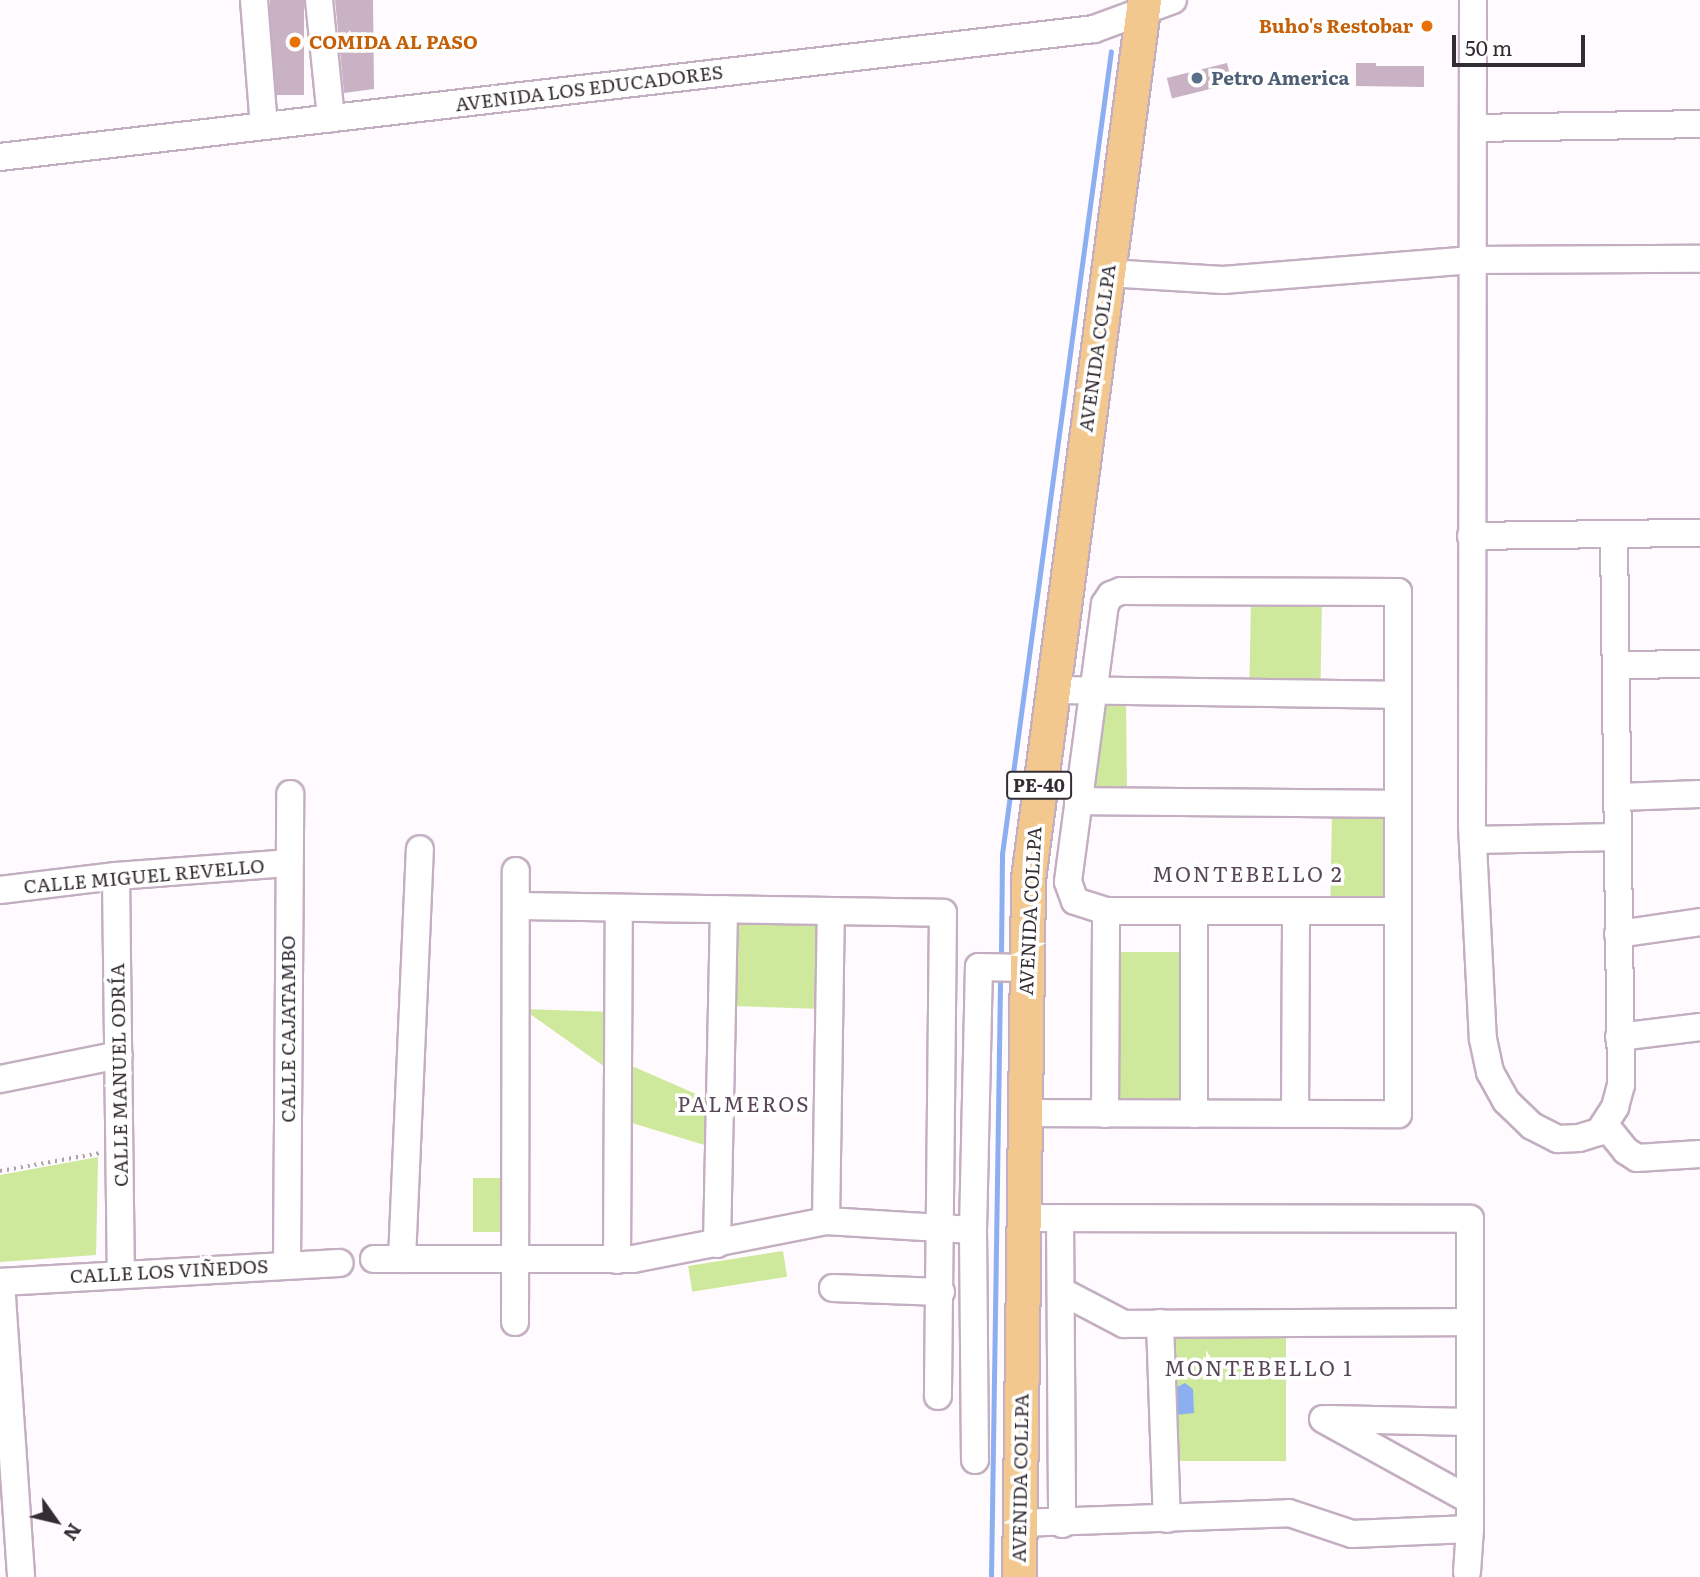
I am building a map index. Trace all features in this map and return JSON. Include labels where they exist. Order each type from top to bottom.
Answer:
[{"type":"main road","name":"AVENIDA COLLPA","points":[[1019,1577],[1028,879],[1143,7]]},
{"type":"street","points":[[254,0],[264,126]]},
{"type":"street","points":[[319,0],[331,118]]},
{"type":"street","name":"AVENIDA LOS EDUCADORES","points":[[0,157],[331,118],[1107,13],[1173,0]]},
{"type":"street","points":[[1473,0],[1472,840],[1483,1039],[1485,1056],[1497,1087],[1518,1115],[1548,1136],[1579,1138],[1599,1132],[1615,1107],[1621,1085],[1614,534]]},
{"type":"street","points":[[1474,128],[1700,124]]},
{"type":"street","points":[[1107,272],[1223,280],[1472,260],[1700,259]]},
{"type":"street","points":[[1471,536],[1700,533]]},
{"type":"street","points":[[1023,1113],[1398,1114],[1398,911],[1398,804],[1398,695],[1398,592],[1121,591],[1111,595],[1105,604],[1068,882],[1075,901],[1106,911],[1398,911]]},
{"type":"street","points":[[1617,665],[1700,664]]},
{"type":"street","points":[[1052,690],[1092,693],[1398,695]]},
{"type":"street","name":"CALLE CAJATAMBO","points":[[287,1264],[290,794]]},
{"type":"street","points":[[1619,797],[1700,794]]},
{"type":"street","points":[[1078,801],[1398,804]]},
{"type":"street","points":[[1472,840],[1616,837]]},
{"type":"street","points":[[402,1259],[420,849]]},
{"type":"street","name":"CALLE MIGUEL REVELLO","points":[[0,890],[117,876],[288,863]]},
{"type":"street","points":[[515,1322],[516,871]]},
{"type":"street","name":"CALLE MANUEL ODRÍA","points":[[117,876],[121,1274]]},
{"type":"street","points":[[517,906],[943,913],[939,1396]]},
{"type":"street","points":[[617,1260],[619,908]]},
{"type":"street","points":[[717,1244],[724,909]]},
{"type":"street","points":[[826,1221],[831,911]]},
{"type":"street","points":[[1105,1114],[1106,911]]},
{"type":"street","points":[[1194,911],[1194,1114]]},
{"type":"street","points":[[1295,1114],[1296,911]]},
{"type":"street","points":[[1618,934],[1700,922]]},
{"type":"street","points":[[975,1460],[973,1230],[979,967],[1026,968]]},
{"type":"street","points":[[1619,1037],[1700,1027]]},
{"type":"street","points":[[0,1079],[119,1055]]},
{"type":"street","points":[[1605,1125],[1626,1151],[1637,1158],[1700,1153]]},
{"type":"street","points":[[1022,1218],[1470,1219],[1470,1529],[1467,1572]]},
{"type":"street","points":[[1060,1218],[1062,1524]]},
{"type":"street","points":[[374,1259],[617,1260],[654,1257],[826,1221],[973,1230]]},
{"type":"street","name":"CALLE LOS VIÑEDOS","points":[[1,1282],[339,1263]]},
{"type":"street","points":[[1,1282],[21,1577]]},
{"type":"street","points":[[833,1288],[941,1292]]},
{"type":"street","points":[[1061,1291],[1124,1324],[1470,1322]]},
{"type":"street","points":[[1160,1323],[1167,1519]]},
{"type":"street","points":[[1470,1422],[1323,1419],[1470,1500]]},
{"type":"street","points":[[1020,1523],[1062,1524],[1289,1513],[1352,1534],[1470,1529]]},
{"type":"path","points":[[0,1171],[120,1150]]},
{"type":"green space","points":[[1251,598],[1322,599],[1320,685],[1249,684]]},
{"type":"green space","points":[[1100,702],[1126,702],[1127,791],[1088,792]]},
{"type":"green space","points":[[1332,810],[1390,811],[1388,904],[1330,903]]},
{"type":"green space","points":[[735,916],[825,919],[822,1009],[732,1006]]},
{"type":"green space","points":[[1113,952],[1187,952],[1187,1106],[1113,1106]]},
{"type":"green space","points":[[523,1009],[612,1012],[612,1072]]},
{"type":"green space","points":[[632,1066],[712,1101],[711,1147],[632,1123]]},
{"type":"green space","points":[[98,1157],[96,1255],[0,1262],[0,1175]]},
{"type":"green space","points":[[473,1178],[515,1178],[515,1232],[473,1232]]},
{"type":"green space","points":[[783,1251],[787,1277],[692,1292],[688,1266]]},
{"type":"green space","points":[[1171,1332],[1286,1332],[1286,1461],[1171,1461]]},
{"type":"water","points":[[1185,1383],[1193,1389],[1194,1413],[1176,1415],[1175,1388]]},
{"type":"building","points":[[270,0],[304,0],[304,95],[270,95]]},
{"type":"building","points":[[335,0],[373,0],[374,89],[344,93]]},
{"type":"building","points":[[1227,63],[1232,83],[1172,98],[1167,78]]},
{"type":"building","points":[[1356,63],[1376,63],[1376,66],[1424,66],[1424,87],[1356,86]]},
{"type":"waterway","points":[[1001,953],[1002,854],[1111,51]]},
{"type":"waterway","points":[[991,1577],[1000,982]]},
{"type":"place","name":"Buho's Restobar","points":[[1427,26]]},
{"type":"place","name":"COMIDA AL PASO","points":[[295,42]]},
{"type":"place","name":"Petro America","points":[[1197,78]]},
{"type":"district","name":"MONTEBELLO 2","points":[[1248,873]]},
{"type":"district","name":"PALMEROS","points":[[744,1103]]},
{"type":"district","name":"MONTEBELLO 1","points":[[1259,1367]]}]
